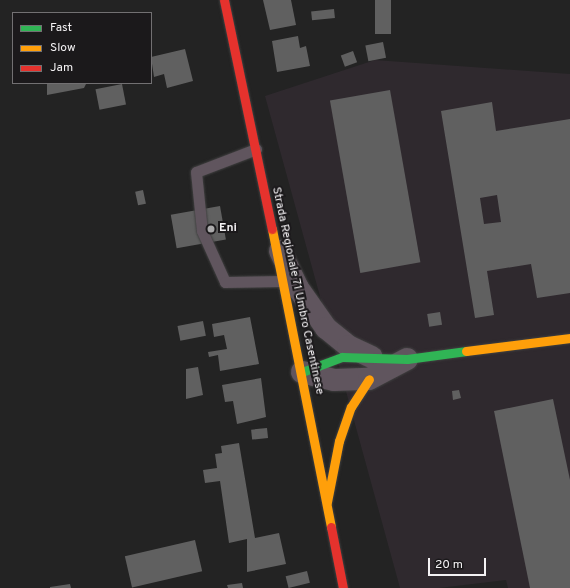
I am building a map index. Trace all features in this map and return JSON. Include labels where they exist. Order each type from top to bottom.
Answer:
[{"type":"main road","name":"Strada Regionale 71 Umbro Casentinese","points":[[224,0],[302,372],[343,588]]},
{"type":"main road","points":[[302,372],[342,357],[407,359],[570,338]]},
{"type":"main road","points":[[327,502],[339,441],[351,407],[369,379]]},
{"type":"street","points":[[274,238],[317,317],[337,338],[372,357]]},
{"type":"street","points":[[302,372],[334,380],[369,379],[407,359]]},
{"type":"lane","points":[[256,149],[196,172],[202,231],[225,282],[283,281]]},
{"type":"shaded area","points":[[375,60],[570,74],[570,588],[508,588],[506,580],[439,588],[400,588],[265,96]]},
{"type":"building","points":[[263,0],[291,0],[296,25],[270,30]]},
{"type":"building","points":[[375,0],[391,0],[391,34],[375,34]]},
{"type":"building","points":[[334,9],[335,18],[312,20],[311,11]]},
{"type":"building","points":[[298,36],[300,48],[306,46],[310,66],[277,72],[272,41]]},
{"type":"building","points":[[383,42],[386,58],[368,61],[365,45]]},
{"type":"building","points":[[185,49],[193,81],[167,88],[164,74],[154,77],[152,57]]},
{"type":"building","points":[[353,51],[357,62],[345,67],[341,55]]},
{"type":"building","points":[[47,84],[86,84],[84,88],[47,95]]},
{"type":"building","points":[[122,84],[126,105],[100,110],[95,89]]},
{"type":"building","points":[[390,90],[420,262],[360,273],[330,101]]},
{"type":"building","points":[[492,102],[496,131],[570,119],[570,293],[537,298],[531,264],[487,271],[494,315],[475,318],[441,111]],"holes":[[[497,195],[501,222],[484,224],[480,198]]]},
{"type":"building","points":[[143,190],[146,204],[138,205],[135,192]]},
{"type":"building","points":[[220,206],[226,239],[177,248],[171,215]]},
{"type":"building","points":[[440,312],[442,325],[429,327],[427,314]]},
{"type":"building","points":[[250,317],[259,364],[220,371],[218,355],[209,357],[208,352],[227,349],[224,335],[214,337],[212,324]]},
{"type":"building","points":[[203,321],[206,336],[180,341],[177,326]]},
{"type":"building","points":[[198,367],[203,395],[186,399],[186,369]]},
{"type":"building","points":[[261,378],[266,417],[237,424],[233,401],[225,402],[222,385]]},
{"type":"building","points":[[459,390],[461,398],[453,400],[452,391]]},
{"type":"building","points":[[553,399],[570,480],[570,588],[530,588],[494,411]]},
{"type":"building","points":[[267,428],[268,438],[252,440],[251,430]]},
{"type":"building","points":[[239,443],[255,538],[279,533],[286,564],[247,572],[247,539],[229,543],[220,481],[205,483],[203,470],[217,468],[215,454],[222,453],[221,446]]},
{"type":"building","points":[[195,540],[202,571],[132,587],[125,556]]},
{"type":"building","points":[[307,571],[310,583],[289,588],[286,576]]},
{"type":"building","points":[[242,583],[243,588],[228,588],[227,585]]},
{"type":"building","points":[[70,584],[71,588],[50,588],[50,587]]},
{"type":"traffic: fast","points":[[302,372],[342,357],[407,359],[466,351]]},
{"type":"traffic: slow","points":[[272,229],[331,527]]},
{"type":"traffic: slow","points":[[466,351],[570,338]]},
{"type":"traffic: slow","points":[[327,502],[339,441],[351,407],[369,379]]},
{"type":"traffic: jam","points":[[224,0],[272,229]]},
{"type":"traffic: jam","points":[[331,527],[343,588]]},
{"type":"place","name":"Eni","points":[[211,229]]}]
